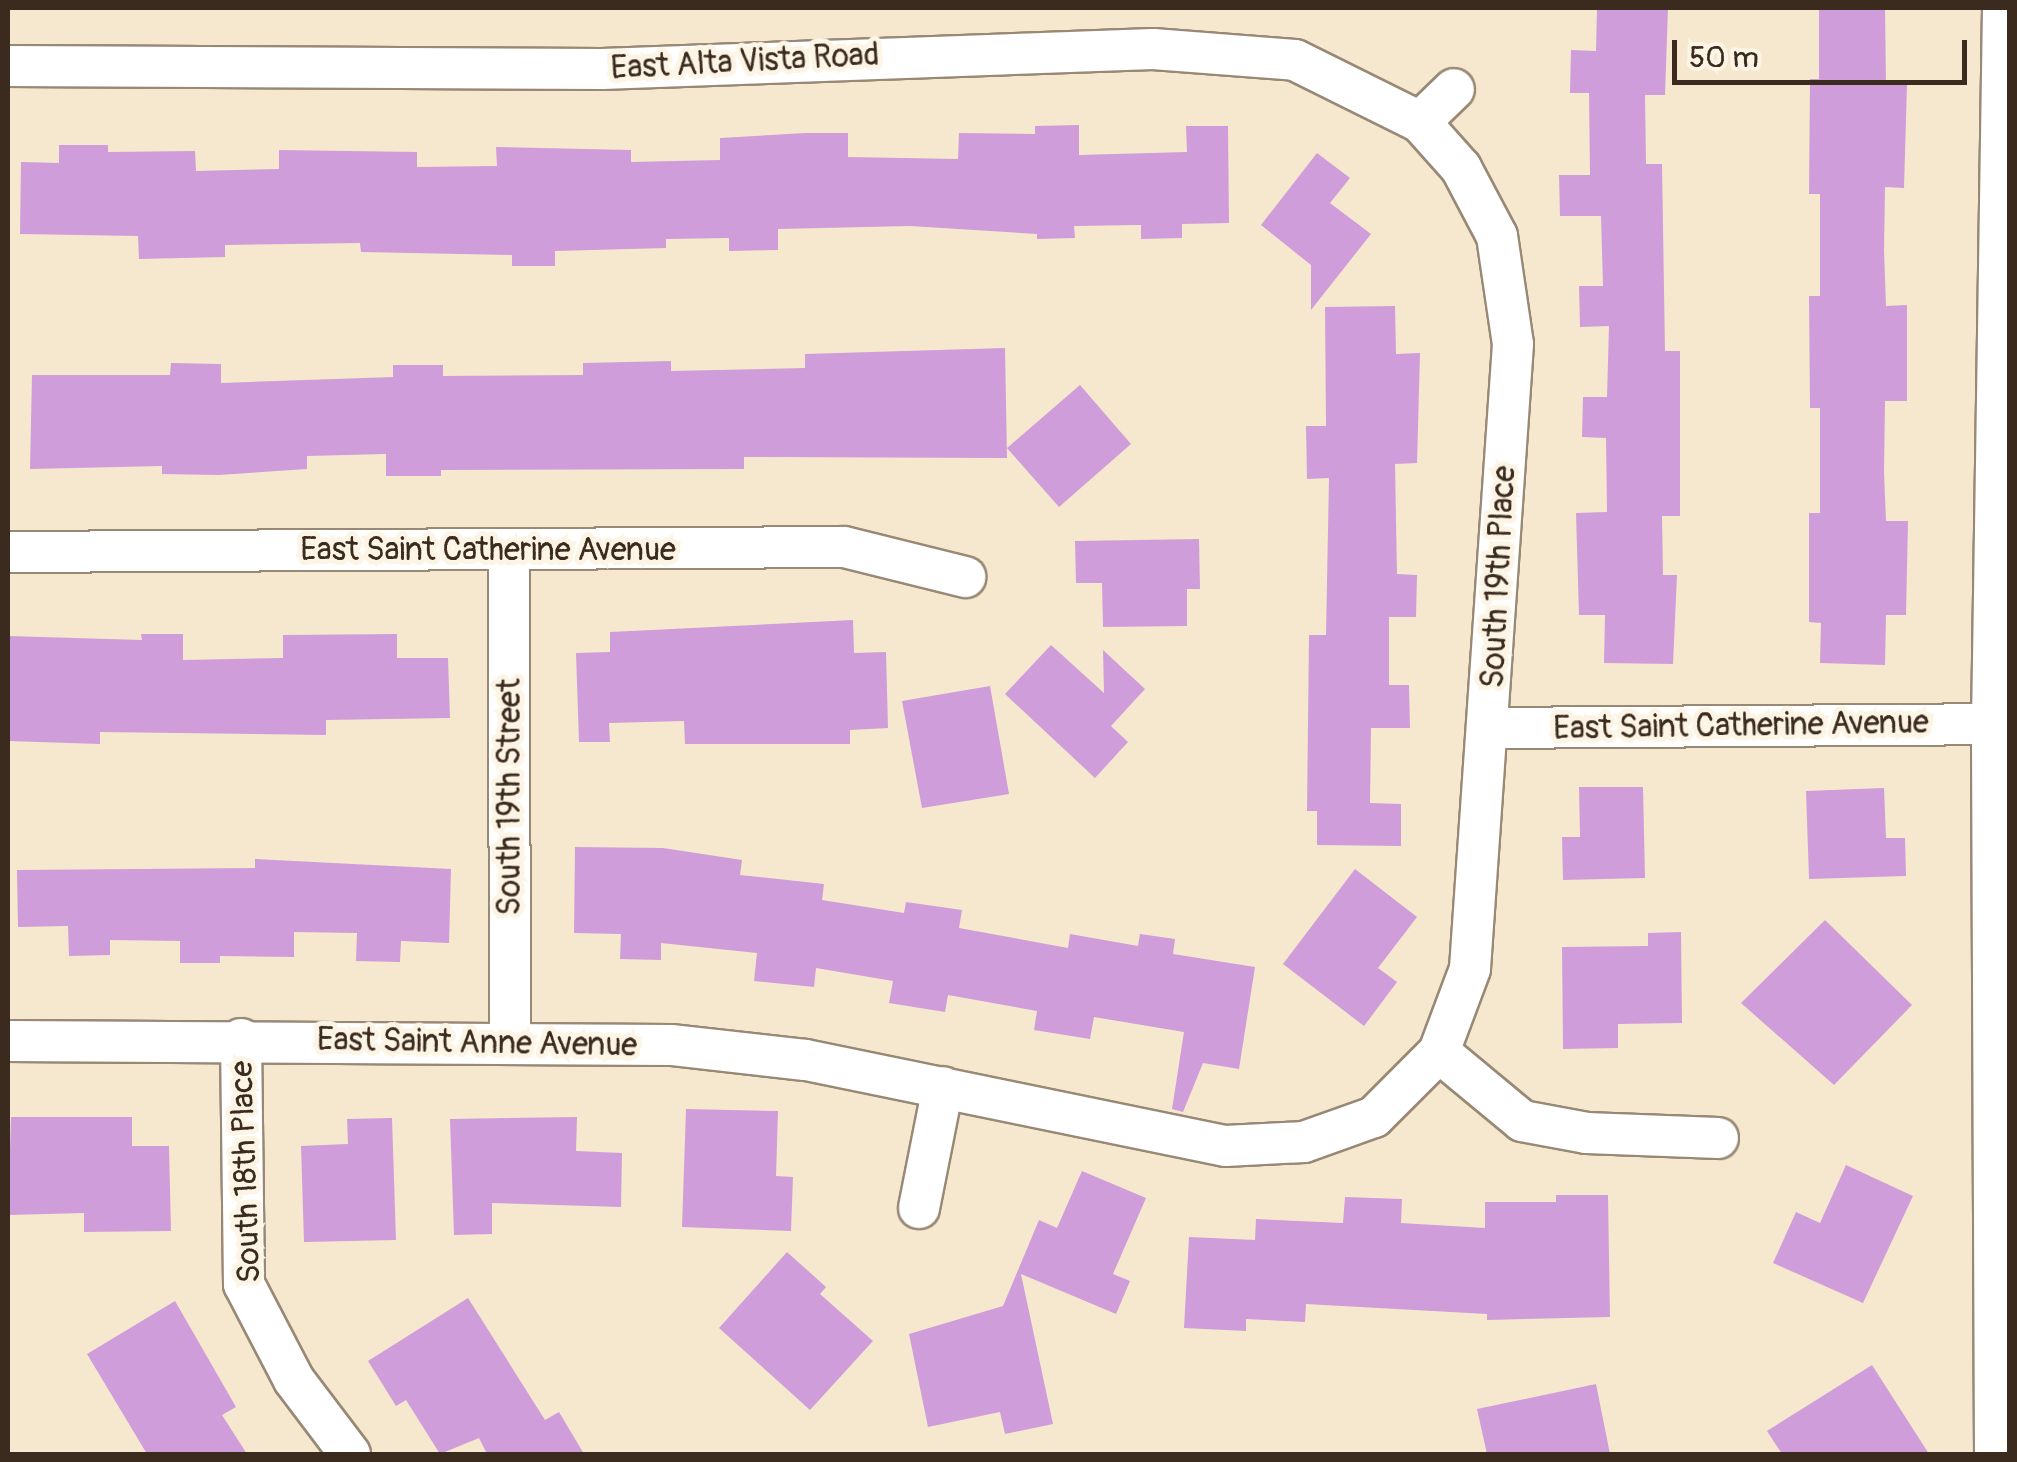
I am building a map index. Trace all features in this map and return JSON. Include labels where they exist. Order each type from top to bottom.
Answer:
[{"type":"street","points":[[1995,1454],[2001,1247],[2003,8]]},
{"type":"street","name":"East Alta Vista Road","points":[[8,66],[602,69],[904,54],[1223,50],[1295,60],[1420,122]]},
{"type":"street","points":[[1420,122],[1454,89]]},
{"type":"street","name":"South 19th Place","points":[[1420,122],[1461,168],[1497,236],[1513,344],[1490,728],[1470,970],[1438,1052]]},
{"type":"street","name":"East Saint Catherine Avenue","points":[[8,552],[844,546],[965,577]]},
{"type":"street","name":"South 19th Street","points":[[510,551],[510,1044]]},
{"type":"street","name":"East Saint Catherine Avenue","points":[[1490,728],[2001,724]]},
{"type":"street","name":"South 18th Place","points":[[242,1040],[244,1284],[294,1380],[350,1454]]},
{"type":"street","name":"East Saint Anne Avenue","points":[[8,1041],[672,1045],[805,1060],[1225,1146],[1304,1142],[1374,1117],[1438,1052]]},
{"type":"street","points":[[1438,1052],[1522,1121],[1587,1133],[1718,1138]]},
{"type":"street","points":[[919,1208],[943,1087]]},
{"type":"building","points":[[1597,8],[1668,8],[1665,95],[1645,95],[1646,164],[1662,164],[1665,351],[1680,351],[1680,516],[1662,516],[1663,575],[1677,575],[1673,664],[1604,663],[1605,615],[1579,615],[1576,513],[1607,512],[1606,438],[1582,437],[1583,397],[1607,397],[1609,326],[1580,327],[1579,286],[1603,286],[1601,216],[1560,216],[1559,175],[1590,175],[1589,93],[1570,93],[1571,50],[1596,51]]},
{"type":"building","points":[[1819,8],[1885,8],[1886,84],[1907,84],[1904,188],[1885,187],[1884,250],[1886,306],[1907,305],[1907,401],[1885,401],[1884,472],[1886,521],[1908,521],[1906,615],[1886,615],[1885,665],[1820,663],[1821,623],[1809,622],[1809,513],[1820,513],[1820,408],[1810,408],[1809,296],[1820,296],[1820,194],[1809,194],[1810,79],[1819,79]]},
{"type":"building","points":[[1079,125],[1079,155],[1187,152],[1186,126],[1228,126],[1229,223],[1182,224],[1182,238],[1141,239],[1141,225],[1074,226],[1075,238],[1037,239],[1037,234],[910,226],[778,229],[778,250],[729,251],[729,238],[666,239],[666,248],[555,251],[555,266],[512,266],[512,255],[361,252],[360,243],[225,245],[225,257],[139,259],[138,236],[20,234],[21,162],[59,163],[59,145],[108,145],[108,152],[195,151],[196,171],[279,169],[279,150],[417,152],[417,167],[497,166],[496,147],[631,150],[631,162],[720,160],[720,138],[848,133],[848,157],[958,159],[959,133],[1035,134],[1035,126]]},
{"type":"building","points":[[1317,153],[1350,178],[1330,203],[1371,234],[1311,310],[1311,265],[1261,225]]},
{"type":"building","points":[[1395,306],[1396,354],[1420,353],[1417,463],[1395,464],[1397,574],[1417,575],[1416,617],[1389,617],[1389,685],[1409,685],[1410,728],[1371,728],[1370,803],[1401,804],[1401,846],[1317,845],[1317,811],[1307,811],[1309,635],[1326,635],[1329,478],[1307,479],[1306,426],[1326,426],[1325,307]]},
{"type":"building","points":[[1005,348],[1007,458],[744,457],[744,469],[441,470],[441,476],[386,476],[386,454],[307,456],[307,469],[219,475],[162,474],[162,466],[30,469],[32,375],[170,375],[171,363],[221,364],[221,383],[393,377],[393,365],[443,365],[443,376],[583,375],[583,363],[671,361],[671,371],[805,368],[805,354]]},
{"type":"building","points":[[1080,385],[1131,444],[1059,507],[1007,448]]},
{"type":"building","points":[[1199,539],[1200,589],[1187,589],[1187,626],[1103,627],[1102,583],[1076,583],[1075,541]]},
{"type":"building","points":[[853,620],[854,653],[886,652],[888,728],[850,730],[850,744],[685,744],[684,721],[609,723],[610,742],[579,742],[576,653],[610,652],[610,632]]},
{"type":"building","points":[[141,634],[183,634],[183,660],[283,658],[283,635],[397,634],[397,658],[448,658],[450,718],[326,720],[326,735],[100,732],[100,744],[8,741],[8,636],[142,640]]},
{"type":"building","points":[[1051,645],[1104,693],[1103,650],[1145,689],[1111,726],[1128,742],[1095,778],[1005,694]]},
{"type":"building","points":[[990,686],[1009,794],[922,808],[902,701]]},
{"type":"building","points":[[1579,787],[1643,787],[1645,878],[1563,880],[1562,837],[1580,837]]},
{"type":"building","points":[[1884,788],[1886,838],[1905,838],[1906,876],[1809,879],[1806,791]]},
{"type":"building","points":[[575,847],[663,848],[742,860],[740,875],[824,884],[822,900],[904,913],[906,902],[962,910],[959,928],[1068,948],[1070,934],[1138,946],[1140,934],[1175,939],[1173,954],[1255,967],[1239,1069],[1203,1063],[1183,1112],[1172,1109],[1184,1032],[1094,1017],[1090,1039],[1034,1030],[1037,1011],[948,995],[945,1012],[889,1003],[893,981],[816,968],[814,987],[754,981],[757,953],[661,943],[661,960],[620,959],[621,934],[574,933]]},
{"type":"building","points":[[255,859],[451,869],[449,943],[401,941],[400,962],[356,961],[357,933],[294,932],[294,957],[220,956],[220,963],[180,963],[180,941],[110,940],[110,955],[69,956],[68,926],[18,927],[17,870],[255,868]]},
{"type":"building","points":[[1355,869],[1417,917],[1378,968],[1397,982],[1364,1026],[1283,964]]},
{"type":"building","points":[[1825,920],[1912,1005],[1834,1085],[1741,1003]]},
{"type":"building","points":[[1681,932],[1682,1023],[1618,1024],[1618,1048],[1563,1049],[1562,947],[1648,946],[1648,933]]},
{"type":"building","points":[[686,1109],[778,1111],[776,1176],[793,1177],[791,1231],[682,1227]]},
{"type":"building","points":[[11,1117],[132,1117],[132,1146],[169,1146],[171,1231],[84,1232],[84,1213],[8,1215]]},
{"type":"building","points":[[577,1117],[576,1151],[622,1153],[621,1207],[492,1203],[492,1234],[454,1235],[450,1119]]},
{"type":"building","points":[[392,1118],[396,1240],[304,1242],[301,1146],[348,1144],[347,1119]]},
{"type":"building","points":[[1846,1165],[1913,1196],[1863,1303],[1773,1263],[1796,1212],[1820,1223]]},
{"type":"building","points":[[1082,1171],[1146,1198],[1113,1274],[1130,1281],[1116,1314],[1021,1274],[1053,1424],[1005,1434],[1000,1412],[928,1427],[909,1334],[1003,1306],[1039,1220],[1057,1228]]},
{"type":"building","points":[[1556,1195],[1608,1195],[1610,1317],[1487,1320],[1487,1314],[1306,1304],[1305,1322],[1246,1319],[1246,1331],[1184,1328],[1189,1237],[1255,1240],[1256,1219],[1343,1223],[1345,1197],[1402,1199],[1401,1223],[1485,1228],[1485,1202],[1556,1202]]},
{"type":"building","points":[[787,1252],[826,1287],[820,1294],[873,1341],[810,1410],[719,1328]]},
{"type":"building","points":[[468,1298],[545,1420],[559,1412],[584,1454],[487,1454],[479,1438],[440,1454],[406,1400],[396,1406],[368,1361]]},
{"type":"building","points":[[175,1301],[236,1407],[222,1415],[247,1454],[147,1454],[87,1354]]},
{"type":"building","points":[[1872,1365],[1929,1454],[1782,1454],[1767,1431]]},
{"type":"building","points":[[1596,1384],[1610,1454],[1487,1454],[1477,1409]]}]
